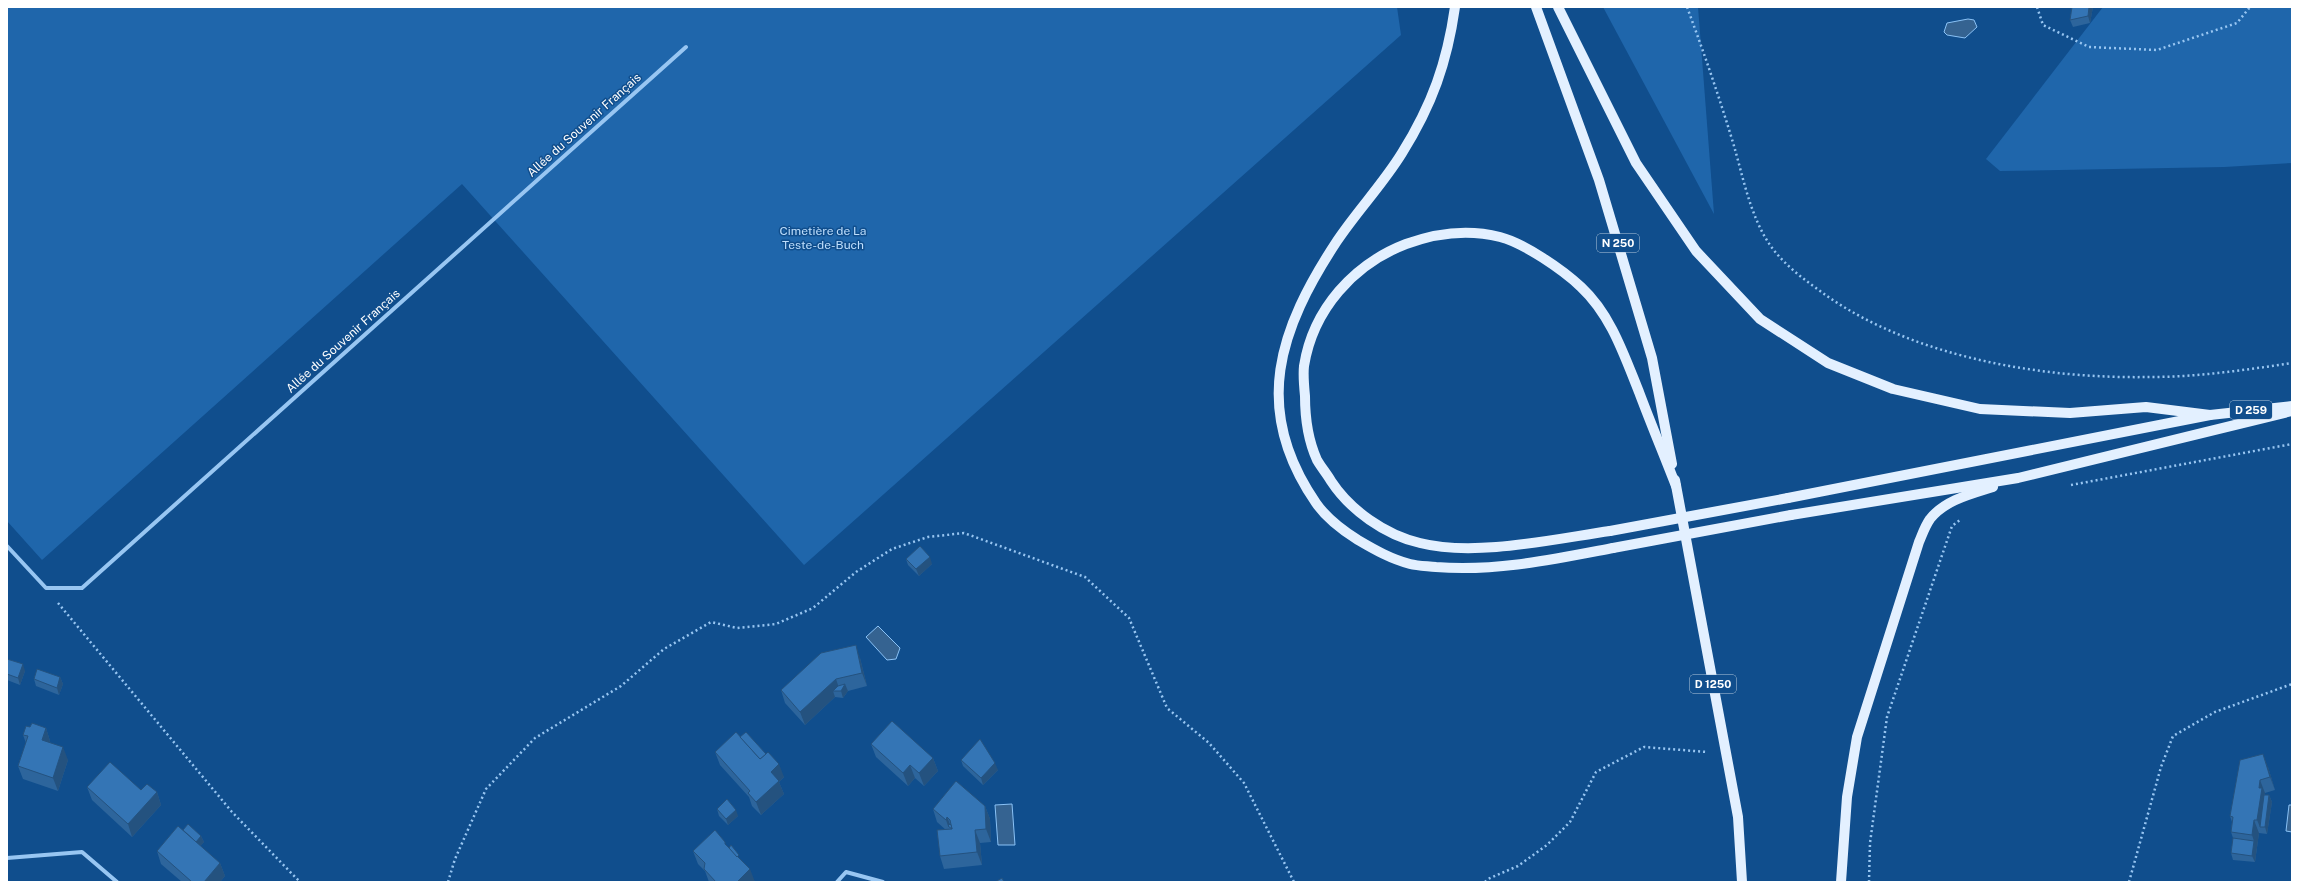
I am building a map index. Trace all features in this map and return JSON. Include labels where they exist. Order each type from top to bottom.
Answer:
[{"type":"main road","points":[[1455,7],[1450,41],[1435,93],[1402,154],[1338,240],[1321,267],[1289,328],[1280,369],[1278,404],[1290,457],[1305,488],[1324,515],[1348,534],[1380,553],[1411,564],[1465,569],[1541,561],[1791,515],[2018,478],[2292,411]]},
{"type":"main road","name":"N 250","points":[[1536,7],[1599,180],[1652,358],[1676,486]]},
{"type":"main road","points":[[1558,7],[1636,163],[1696,251],[1760,319],[1828,363],[1893,389],[1980,409],[2070,413],[2146,407],[2210,415]]},
{"type":"main road","points":[[1676,486],[1614,331],[1582,288],[1541,257],[1501,237],[1459,233],[1429,236],[1384,253],[1355,273],[1336,294],[1321,315],[1310,341],[1304,367],[1305,421],[1317,459],[1343,499],[1376,525],[1419,543],[1466,548],[1534,542],[1610,531],[1788,498],[2210,415]]},
{"type":"main road","name":"D 259","points":[[2210,415],[2292,406]]},
{"type":"main road","points":[[1841,882],[1847,797],[1857,737],[1919,542],[1929,520],[1940,509],[1955,500],[2018,478]]},
{"type":"main road","name":"D 1250","points":[[1676,486],[1738,817],[1742,882]]},
{"type":"street","name":"Allée du Souvenir Français","points":[[46,588],[82,588],[686,47]]},
{"type":"street","points":[[7,546],[46,588]]},
{"type":"street","points":[[7,858],[82,852],[116,882]]},
{"type":"street","points":[[837,882],[846,872],[883,882]]},
{"type":"path","points":[[1687,7],[1714,81],[1755,215],[1766,240],[1780,257],[1810,284],[1848,311],[1890,333],[1934,348],[2009,365],[2086,375],[2170,376],[2240,371],[2292,364]]},
{"type":"path","points":[[2037,7],[2042,25],[2089,47],[2157,50],[2237,23],[2250,7]]},
{"type":"path","points":[[2066,486],[2292,444]]},
{"type":"path","points":[[1869,882],[1870,843],[1887,717],[1952,526],[1963,517]]},
{"type":"path","points":[[448,882],[455,859],[486,789],[536,738],[621,686],[664,649],[710,622],[737,628],[776,624],[813,608],[856,572],[892,549],[928,537],[964,533],[1085,577],[1129,618],[1167,708],[1209,743],[1244,783],[1294,882]]},
{"type":"path","points":[[46,588],[232,812],[300,882]]},
{"type":"path","points":[[2130,882],[2161,767],[2173,736],[2215,712],[2292,684]]},
{"type":"path","points":[[1485,882],[1488,879],[1518,866],[1547,845],[1570,822],[1596,772],[1644,747],[1725,752]]},
{"type":"green space","name":"Cimetière de La Teste-de-Buch","points":[[7,7],[1397,7],[1401,35],[804,565],[462,184],[42,560],[7,521]]},
{"type":"green space","points":[[1603,7],[1698,7],[1714,214]]},
{"type":"green space","points":[[2103,7],[2292,7],[2292,163],[2224,167],[2000,171],[1986,159]]},
{"type":"shaded area","points":[[1968,19],[1974,20],[1977,27],[1965,38],[1947,35],[1944,32],[1947,23]]},
{"type":"shaded area","points":[[878,626],[900,648],[896,659],[887,660],[866,637]]},
{"type":"shaded area","points":[[1012,804],[1015,845],[998,845],[995,805]]},
{"type":"shaded area","points":[[2289,805],[2292,805],[2292,832],[2286,831]]},
{"type":"building","points":[[2072,7],[2089,7],[2088,16],[2070,20]]},
{"type":"building","points":[[920,546],[930,557],[916,569],[906,559]]},
{"type":"building","points":[[856,645],[862,673],[836,679],[800,712],[781,690],[821,653]]},
{"type":"building","points":[[7,659],[23,664],[18,678],[7,674]]},
{"type":"building","points":[[37,669],[60,677],[57,688],[34,679]]},
{"type":"building","points":[[845,684],[841,691],[833,691],[838,686]]},
{"type":"building","points":[[892,721],[933,758],[919,773],[910,765],[903,773],[871,744]]},
{"type":"building","points":[[32,723],[46,728],[42,740],[63,747],[53,778],[18,766],[28,736],[23,735],[26,726],[30,727]]},
{"type":"building","points":[[736,732],[760,759],[768,752],[779,764],[771,772],[779,781],[756,802],[748,793],[750,791],[715,752]]},
{"type":"building","points":[[746,732],[766,754],[760,759],[740,737]]},
{"type":"building","points":[[980,739],[995,763],[981,778],[961,760]]},
{"type":"building","points":[[2263,754],[2270,777],[2260,780],[2259,788],[2262,788],[2257,820],[2254,820],[2252,835],[2231,832],[2233,817],[2230,816],[2240,760]]},
{"type":"building","points":[[110,762],[141,790],[147,784],[157,792],[128,824],[87,787]]},
{"type":"building","points":[[956,781],[985,806],[986,829],[975,830],[977,852],[940,856],[937,830],[952,829],[950,820],[947,817],[946,820],[933,809]]},
{"type":"building","points":[[2264,795],[2269,795],[2265,827],[2260,827]]},
{"type":"building","points":[[727,799],[736,810],[726,819],[717,809]]},
{"type":"building","points":[[188,824],[201,836],[196,842],[183,830]]},
{"type":"building","points":[[178,826],[220,863],[204,882],[192,882],[157,851]]},
{"type":"building","points":[[715,830],[725,844],[750,869],[737,882],[716,882],[704,869],[705,863],[693,851]]},
{"type":"building","points":[[2233,838],[2254,841],[2252,856],[2231,853]]},
{"type":"building","points":[[731,845],[739,855],[737,857],[729,848]]},
{"type":"building","points":[[1002,878],[1004,882],[995,882]]}]
